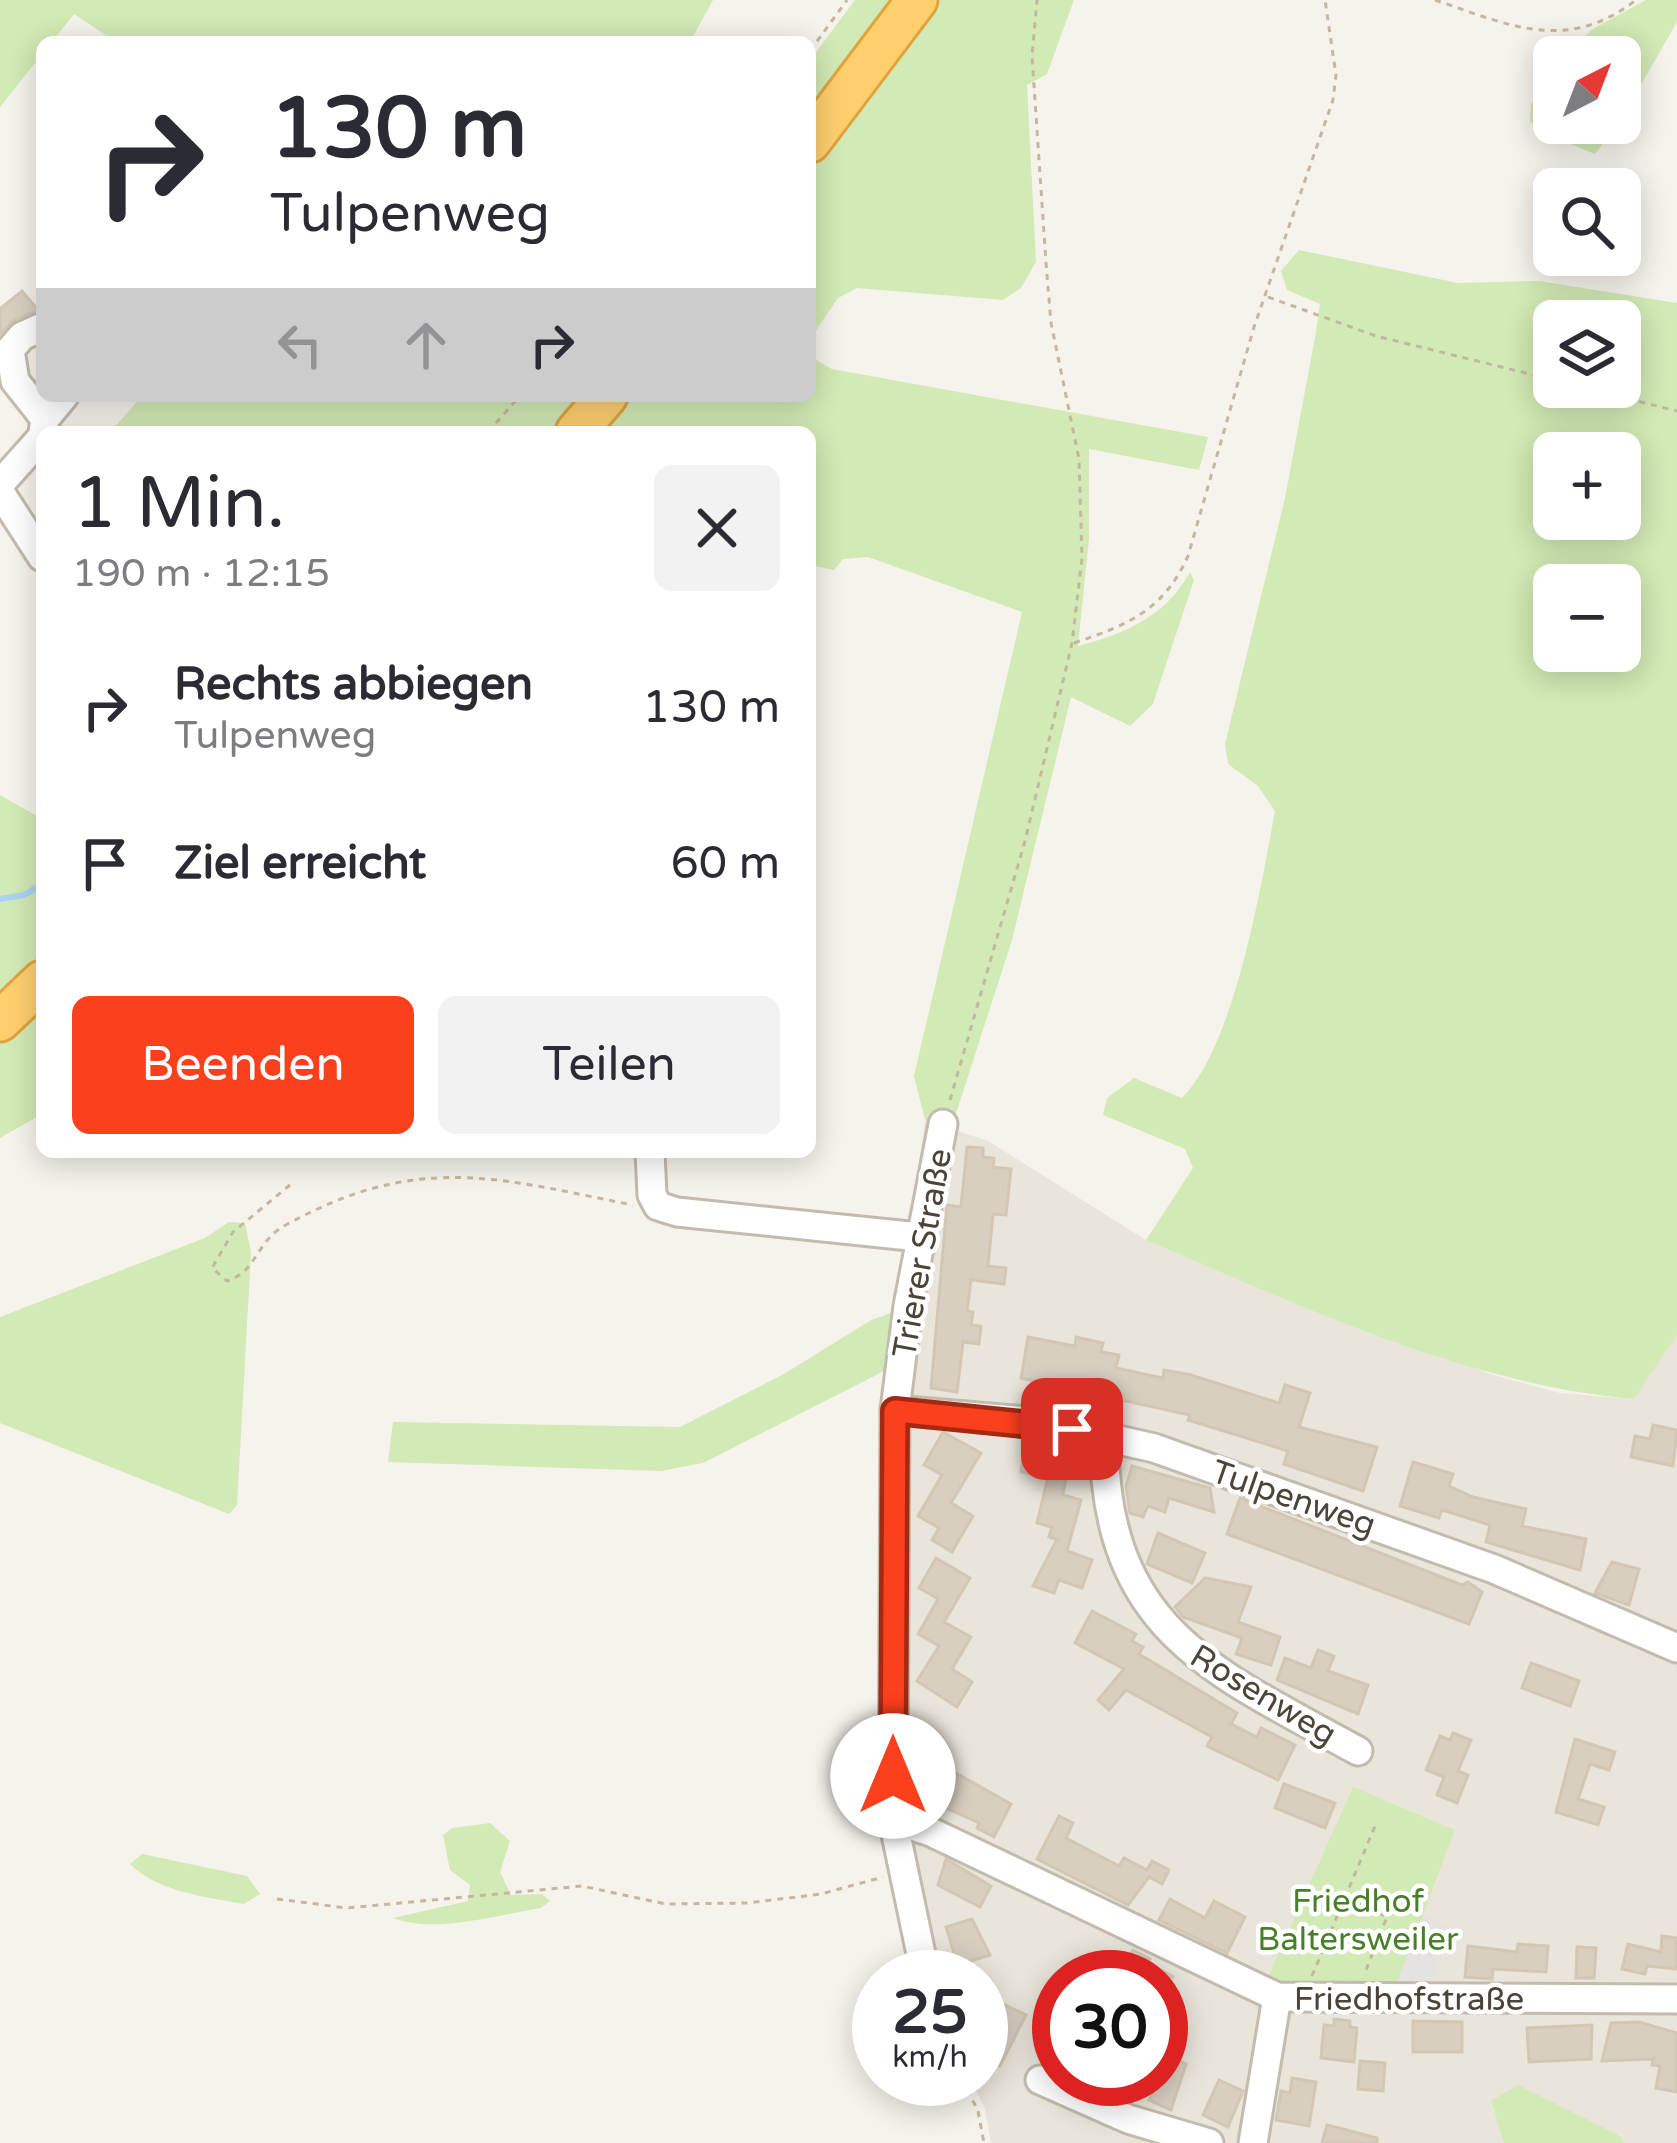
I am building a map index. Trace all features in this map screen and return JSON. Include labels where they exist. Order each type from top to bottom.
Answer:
[{"type":"highway","points":[[816,134],[917,0]]},
{"type":"highway","points":[[580,426],[602,402]]},
{"type":"highway","points":[[0,1021],[36,987]]},
{"type":"street","points":[[36,330],[22,336],[10,350],[15,381],[42,426]]},
{"type":"street","points":[[36,440],[0,488],[36,547]]},
{"type":"street","name":"Trierer Straße","points":[[920,1950],[893,1820],[895,1411],[920,1238],[943,1124]]},
{"type":"street","points":[[650,1158],[652,1195],[658,1206],[676,1213],[920,1238]]},
{"type":"street","name":"Tulpenweg","points":[[895,1411],[1039,1422],[1104,1436],[1344,1513],[1494,1569],[1677,1648]]},
{"type":"street","name":"Rosenweg","points":[[1104,1436],[1108,1508],[1137,1590],[1160,1622],[1213,1669],[1358,1751]]},
{"type":"street","name":"Friedhofstraße","points":[[893,1820],[931,1832],[1246,1987],[1290,1998],[1677,1999]]},
{"type":"street","points":[[1253,2143],[1290,1998]]},
{"type":"street","points":[[1084,2106],[1127,2131],[1209,2143]]},
{"type":"path","points":[[816,44],[847,0]]},
{"type":"path","points":[[943,1124],[1001,931],[1072,644],[1083,514],[1079,459],[1051,323],[1032,56],[1037,0]]},
{"type":"path","points":[[1072,644],[1143,616],[1176,584],[1333,100],[1336,75],[1325,0]]},
{"type":"path","points":[[1435,0],[1549,35],[1592,22],[1636,0]]},
{"type":"path","points":[[1268,297],[1376,336],[1533,375]]},
{"type":"path","points":[[493,426],[515,402]]},
{"type":"path","points":[[1641,402],[1677,411]]},
{"type":"path","points":[[290,1185],[233,1232],[212,1268],[227,1281],[244,1276],[272,1235],[309,1213],[364,1190],[424,1175],[479,1175],[658,1206]]},
{"type":"path","points":[[1290,1998],[1345,1897],[1375,1826]]},
{"type":"path","points":[[277,1899],[347,1908],[582,1886],[667,1904],[747,1903],[821,1894],[902,1872]]},
{"type":"path","points":[[1345,1897],[1387,1917],[1366,1970]]},
{"type":"path","points":[[976,2106],[984,2143]]},
{"type":"shaded area","points":[[925,1120],[988,1141],[1146,1240],[1490,1374],[1560,1393],[1633,1399],[1677,1335],[1677,2143],[1624,2143],[1622,2136],[1491,2101],[1504,2143],[991,2143],[984,2106],[1008,2106],[1008,1950],[929,1950],[885,1826],[879,1595],[886,1414]]},
{"type":"shaded area","points":[[1423,1915],[1452,1928],[1427,1994],[1392,1996]]},
{"type":"green space","points":[[0,0],[713,0],[693,36],[107,36],[74,14],[57,36],[36,36],[36,62],[0,107]]},
{"type":"green space","points":[[855,0],[1074,0],[1047,74],[1027,85],[1036,262],[1021,288],[1003,300],[857,288],[838,298],[816,330],[816,52]]},
{"type":"green space","points":[[1646,0],[1677,0],[1677,22],[1641,85],[1641,36],[1585,36]]},
{"type":"green space","points":[[1570,144],[1603,144],[1595,154]]},
{"type":"green space","points":[[1299,250],[1458,283],[1539,281],[1677,303],[1677,1335],[1634,1399],[1572,1391],[1447,1360],[1324,1315],[1146,1240],[1193,1168],[1185,1149],[1103,1115],[1107,1098],[1134,1078],[1182,1098],[1201,1074],[1231,1004],[1262,880],[1275,811],[1258,786],[1228,764],[1225,744],[1285,498],[1320,304],[1287,290],[1281,271]]},
{"type":"green space","points":[[816,360],[832,369],[1208,437],[1199,470],[1089,449],[1089,539],[1078,646],[1143,621],[1169,601],[1190,572],[1194,580],[1153,704],[1130,726],[1071,697],[1012,940],[951,1129],[925,1120],[914,1076],[1022,612],[868,557],[843,559],[834,570],[816,566],[816,426],[115,426],[137,402],[816,402]]},
{"type":"green space","points":[[0,795],[36,816],[36,1117],[0,1138]]},
{"type":"green space","points":[[229,1222],[245,1223],[251,1252],[237,1505],[229,1514],[0,1423],[0,1317],[205,1238]]},
{"type":"green space","points":[[900,1310],[892,1367],[703,1463],[661,1471],[388,1462],[393,1422],[680,1427],[784,1374],[871,1320]]},
{"type":"green space","name":"Friedhof Baltersweiler","points":[[1353,1787],[1455,1830],[1392,1996],[1265,1984]]},
{"type":"green space","points":[[490,1823],[510,1841],[500,1872],[511,1895],[542,1894],[550,1901],[541,1908],[466,1922],[428,1924],[393,1918],[468,1901],[470,1885],[450,1870],[443,1835],[452,1828]]},
{"type":"green space","points":[[142,1854],[247,1876],[260,1894],[244,1904],[168,1887],[130,1864]]},
{"type":"green space","points":[[1518,2085],[1622,2137],[1624,2143],[1504,2143],[1491,2101]]},
{"type":"building","points":[[22,291],[36,311],[14,320],[0,334],[0,309]]},
{"type":"building","points":[[967,1147],[983,1148],[983,1157],[994,1158],[993,1167],[1011,1169],[1006,1215],[993,1214],[988,1266],[1006,1268],[1004,1284],[971,1280],[967,1311],[973,1312],[971,1325],[981,1326],[979,1344],[963,1342],[957,1392],[931,1388],[947,1205],[961,1207]]},
{"type":"building","points":[[1028,1337],[1075,1346],[1076,1337],[1103,1343],[1101,1352],[1119,1355],[1116,1368],[1163,1378],[1164,1370],[1191,1375],[1279,1403],[1285,1385],[1310,1393],[1299,1427],[1377,1447],[1363,1491],[1284,1464],[1288,1451],[1188,1420],[1190,1415],[1021,1378]]},
{"type":"building","points":[[1653,1425],[1677,1430],[1673,1466],[1631,1457],[1635,1436],[1650,1439]]},
{"type":"building","points":[[943,1432],[981,1453],[951,1503],[973,1516],[952,1552],[932,1540],[939,1528],[918,1516],[942,1475],[924,1465]]},
{"type":"building","points":[[1026,1442],[1071,1450],[1063,1495],[1081,1500],[1067,1551],[1092,1560],[1082,1588],[1059,1580],[1054,1593],[1033,1586],[1057,1539],[1049,1537],[1052,1527],[1037,1523],[1048,1477],[1021,1472]]},
{"type":"building","points":[[1413,1462],[1453,1474],[1449,1486],[1473,1497],[1526,1509],[1522,1526],[1586,1539],[1580,1570],[1486,1542],[1490,1525],[1442,1510],[1439,1518],[1400,1506]]},
{"type":"building","points":[[1132,1466],[1210,1488],[1214,1512],[1169,1498],[1165,1512],[1148,1506],[1143,1517],[1130,1513],[1126,1486]]},
{"type":"building","points":[[1240,1498],[1462,1585],[1468,1582],[1482,1592],[1469,1624],[1227,1534]]},
{"type":"building","points":[[1158,1533],[1205,1553],[1192,1583],[1147,1564]]},
{"type":"building","points":[[936,1558],[970,1578],[944,1622],[971,1637],[952,1669],[972,1682],[957,1707],[917,1681],[939,1646],[918,1634],[938,1599],[919,1588]]},
{"type":"building","points":[[1612,1562],[1639,1569],[1629,1605],[1595,1593]]},
{"type":"building","points":[[1205,1578],[1251,1587],[1238,1622],[1280,1637],[1271,1665],[1236,1654],[1242,1638],[1183,1617],[1175,1607]]},
{"type":"building","points":[[1092,1611],[1136,1634],[1132,1641],[1143,1647],[1139,1654],[1237,1713],[1231,1724],[1257,1737],[1261,1728],[1295,1745],[1278,1780],[1207,1746],[1212,1737],[1126,1690],[1109,1710],[1098,1700],[1124,1669],[1075,1643]]},
{"type":"building","points":[[1318,1650],[1334,1656],[1328,1671],[1368,1685],[1358,1714],[1277,1680],[1285,1658],[1311,1668]]},
{"type":"building","points":[[1531,1663],[1579,1681],[1570,1706],[1522,1688]]},
{"type":"building","points":[[1453,1733],[1471,1740],[1458,1771],[1468,1775],[1457,1803],[1437,1795],[1444,1777],[1426,1770],[1440,1736],[1450,1740]]},
{"type":"building","points":[[1575,1739],[1615,1752],[1609,1770],[1590,1764],[1578,1799],[1604,1807],[1598,1825],[1556,1812]]},
{"type":"building","points":[[921,1740],[945,1753],[940,1764],[1011,1804],[994,1837],[977,1828],[979,1823],[918,1795],[932,1768],[912,1757]]},
{"type":"building","points":[[1284,1784],[1335,1803],[1325,1828],[1275,1808]]},
{"type":"building","points":[[1059,1816],[1073,1823],[1066,1838],[1119,1866],[1124,1858],[1147,1870],[1152,1861],[1169,1870],[1162,1884],[1149,1877],[1128,1905],[1037,1859]]},
{"type":"building","points":[[946,1859],[991,1886],[980,1907],[938,1885]]},
{"type":"building","points":[[1170,1899],[1205,1918],[1214,1901],[1245,1917],[1227,1953],[1159,1920]]},
{"type":"building","points":[[972,1919],[988,1950],[953,1950],[946,1927]]},
{"type":"building","points":[[1662,1936],[1677,1938],[1677,1969],[1647,1966],[1645,1974],[1622,1969],[1628,1944],[1661,1952]]},
{"type":"building","points":[[1518,1944],[1548,1946],[1546,1972],[1493,1969],[1492,1979],[1465,1977],[1468,1946],[1517,1952]]},
{"type":"building","points":[[1577,1947],[1596,1948],[1594,1978],[1576,1978]]},
{"type":"building","points":[[1008,2006],[1026,2015],[1008,2050]]},
{"type":"building","points":[[1334,2019],[1350,2021],[1350,2027],[1357,2028],[1354,2062],[1321,2058],[1324,2025],[1334,2026]]},
{"type":"building","points":[[1413,2021],[1462,2022],[1462,2052],[1413,2052]]},
{"type":"building","points":[[1639,2022],[1677,2033],[1677,2092],[1656,2088],[1660,2066],[1652,2065],[1653,2059],[1602,2061],[1611,2023]]},
{"type":"building","points":[[1592,2025],[1591,2059],[1529,2062],[1527,2028]]},
{"type":"building","points":[[1360,2061],[1385,2063],[1383,2091],[1358,2089]]},
{"type":"building","points":[[1292,2078],[1316,2082],[1309,2126],[1276,2120],[1281,2091],[1290,2093]]},
{"type":"building","points":[[1219,2080],[1243,2091],[1228,2127],[1203,2115]]},
{"type":"building","points":[[1327,2125],[1377,2138],[1377,2143],[1322,2143]]},
{"type":"waterway","points":[[0,899],[36,888]]},
{"type":"route","points":[[893,1776],[895,1411],[964,1414],[1072,1429]]}]
